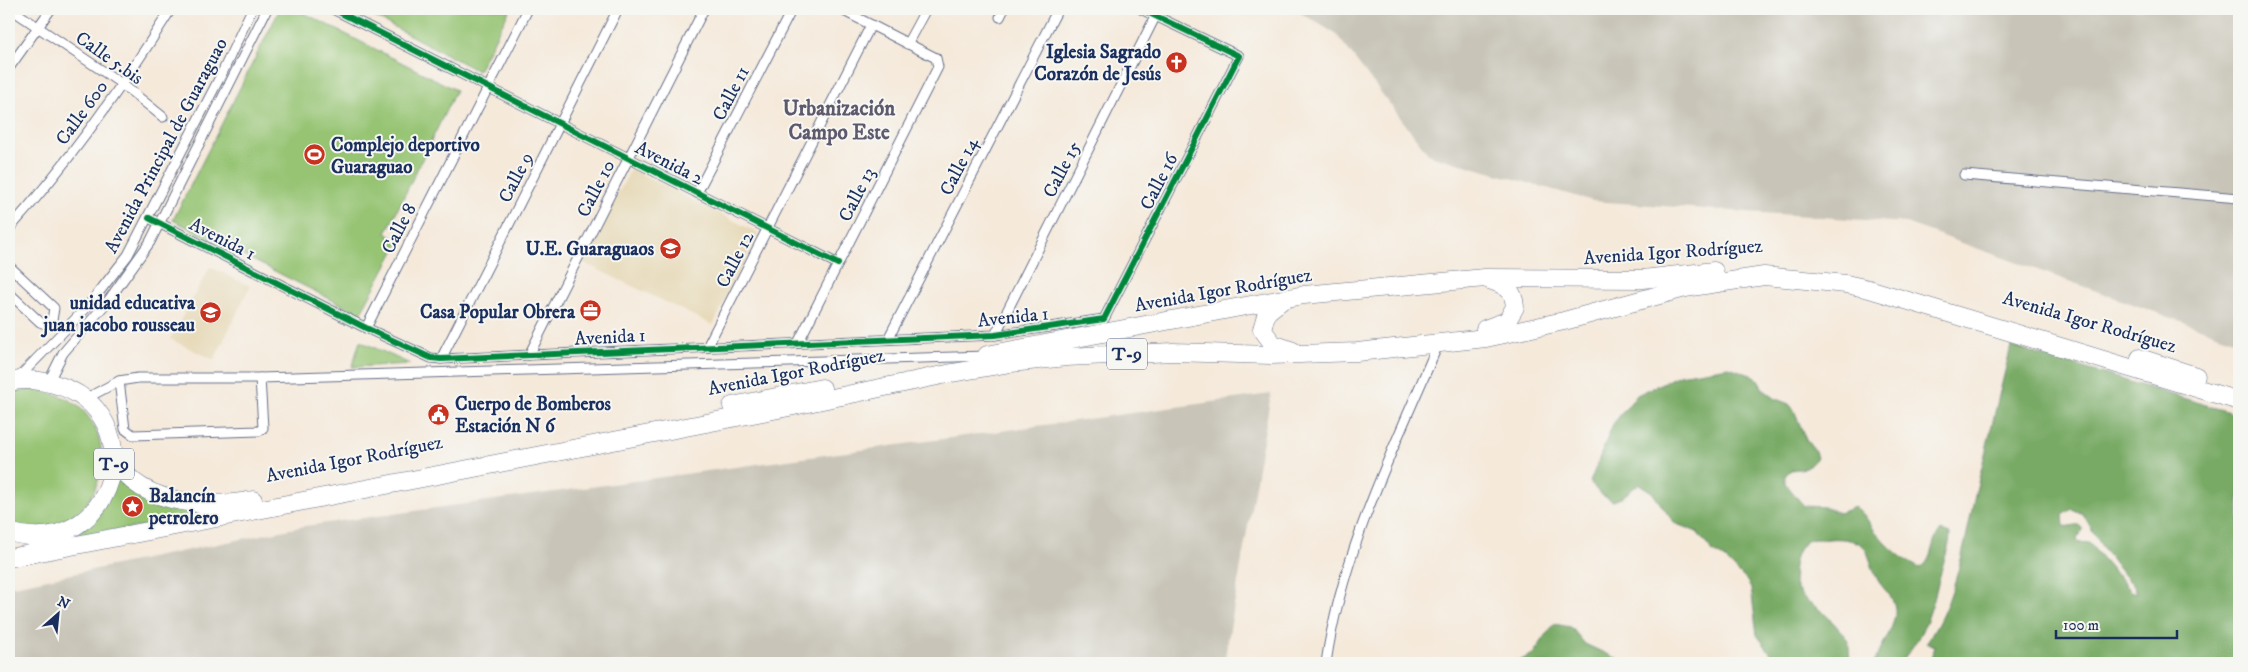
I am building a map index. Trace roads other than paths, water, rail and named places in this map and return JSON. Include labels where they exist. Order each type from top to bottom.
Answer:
[{"type":"highway","name":"Avenida Igor Rodríguez","points":[[113,452],[120,469],[128,477],[159,495],[191,501],[229,504],[1285,298],[1485,278],[1643,279],[1746,266],[1779,265],[1816,269],[1892,284],[2239,390]]},
{"type":"highway","name":"Avenida Igor Rodríguez","points":[[9,558],[1011,363],[1066,357],[1156,352],[1271,356],[1358,352],[1421,345],[1495,336],[1685,288],[1764,276],[1846,284],[1869,289],[2239,401]]},
{"type":"highway","name":"T-9","points":[[1421,345],[1494,327],[1507,321],[1515,307],[1512,293],[1508,287],[1485,278]]},
{"type":"highway","name":"T-9","points":[[1285,298],[1267,312],[1262,329],[1273,344],[1306,354]]},
{"type":"highway","name":"T-9","points":[[9,547],[27,544],[79,524],[99,505],[111,480],[113,452],[106,426],[84,399],[64,387],[48,383],[13,380]]},
{"type":"highway","name":"T-9","points":[[9,532],[35,537],[51,536]]},
{"type":"highway","name":"Avenida Igor Rodríguez","points":[[51,536],[69,540],[98,541]]},
{"type":"street","name":"Calle 5.bis","points":[[11,9],[122,84],[163,117]]},
{"type":"street","points":[[9,68],[51,9]]},
{"type":"street","name":"Calle 600","points":[[9,229],[37,198],[122,84],[171,9]]},
{"type":"street","name":"Avenida Principal de Guaraguao","points":[[13,380],[101,291],[128,255],[149,218],[252,9]]},
{"type":"street","name":"Avenida Principal de Guaraguao","points":[[48,383],[56,362],[131,272],[160,223],[267,9]]},
{"type":"street","name":"Avenida 2","points":[[333,9],[838,264]]},
{"type":"street","name":"Calle 8","points":[[366,328],[528,9]]},
{"type":"street","name":"Calle 9","points":[[441,359],[618,9]]},
{"type":"street","name":"Calle 10","points":[[529,355],[704,9]]},
{"type":"street","name":"Calle 11","points":[[697,193],[792,9]]},
{"type":"street","points":[[840,9],[907,44],[926,9]]},
{"type":"street","name":"Calle 14","points":[[888,339],[1058,9]]},
{"type":"street","points":[[1141,9],[1155,17]]},
{"type":"street","name":"Calle 16","points":[[1104,320],[1239,56],[1155,17]]},
{"type":"street","name":"Calle 15","points":[[995,335],[1155,17]]},
{"type":"street","name":"Calle 12","points":[[707,347],[870,25]]},
{"type":"street","name":"Calle 13","points":[[798,343],[938,67],[936,58],[907,44]]},
{"type":"street","points":[[1964,176],[2239,198]]},
{"type":"street","name":"Avenida 1","points":[[149,218],[366,328],[430,358],[995,335],[1104,320]]},
{"type":"street","points":[[9,266],[54,308],[52,320],[45,324],[40,322],[9,293]]},
{"type":"street","points":[[1326,663],[1340,590],[1352,554],[1439,342]]},
{"type":"street","points":[[84,399],[119,381],[146,378],[260,378],[987,356]]},
{"type":"street","points":[[119,381],[125,428],[132,435],[259,431],[263,428],[260,378]]},
{"type":"place","name":"Iglesia Sagrado Corazón de Jesús","points":[[1177,62]]},
{"type":"place","name":"Complejo deportivo Guaraguao","points":[[315,155]]},
{"type":"place","name":"U.E. Guaraguaos","points":[[670,248]]},
{"type":"place","name":"Casa Popular Obrera","points":[[591,311]]},
{"type":"place","name":"unidad educativa juan jacobo rousseau","points":[[211,313]]},
{"type":"place","name":"Cuerpo de Bomberos Estación N 6","points":[[439,414]]},
{"type":"place","name":"Balancín petrolero","points":[[133,506]]},
{"type":"district","name":"Urbanización Campo Este","points":[[839,120]]}]
